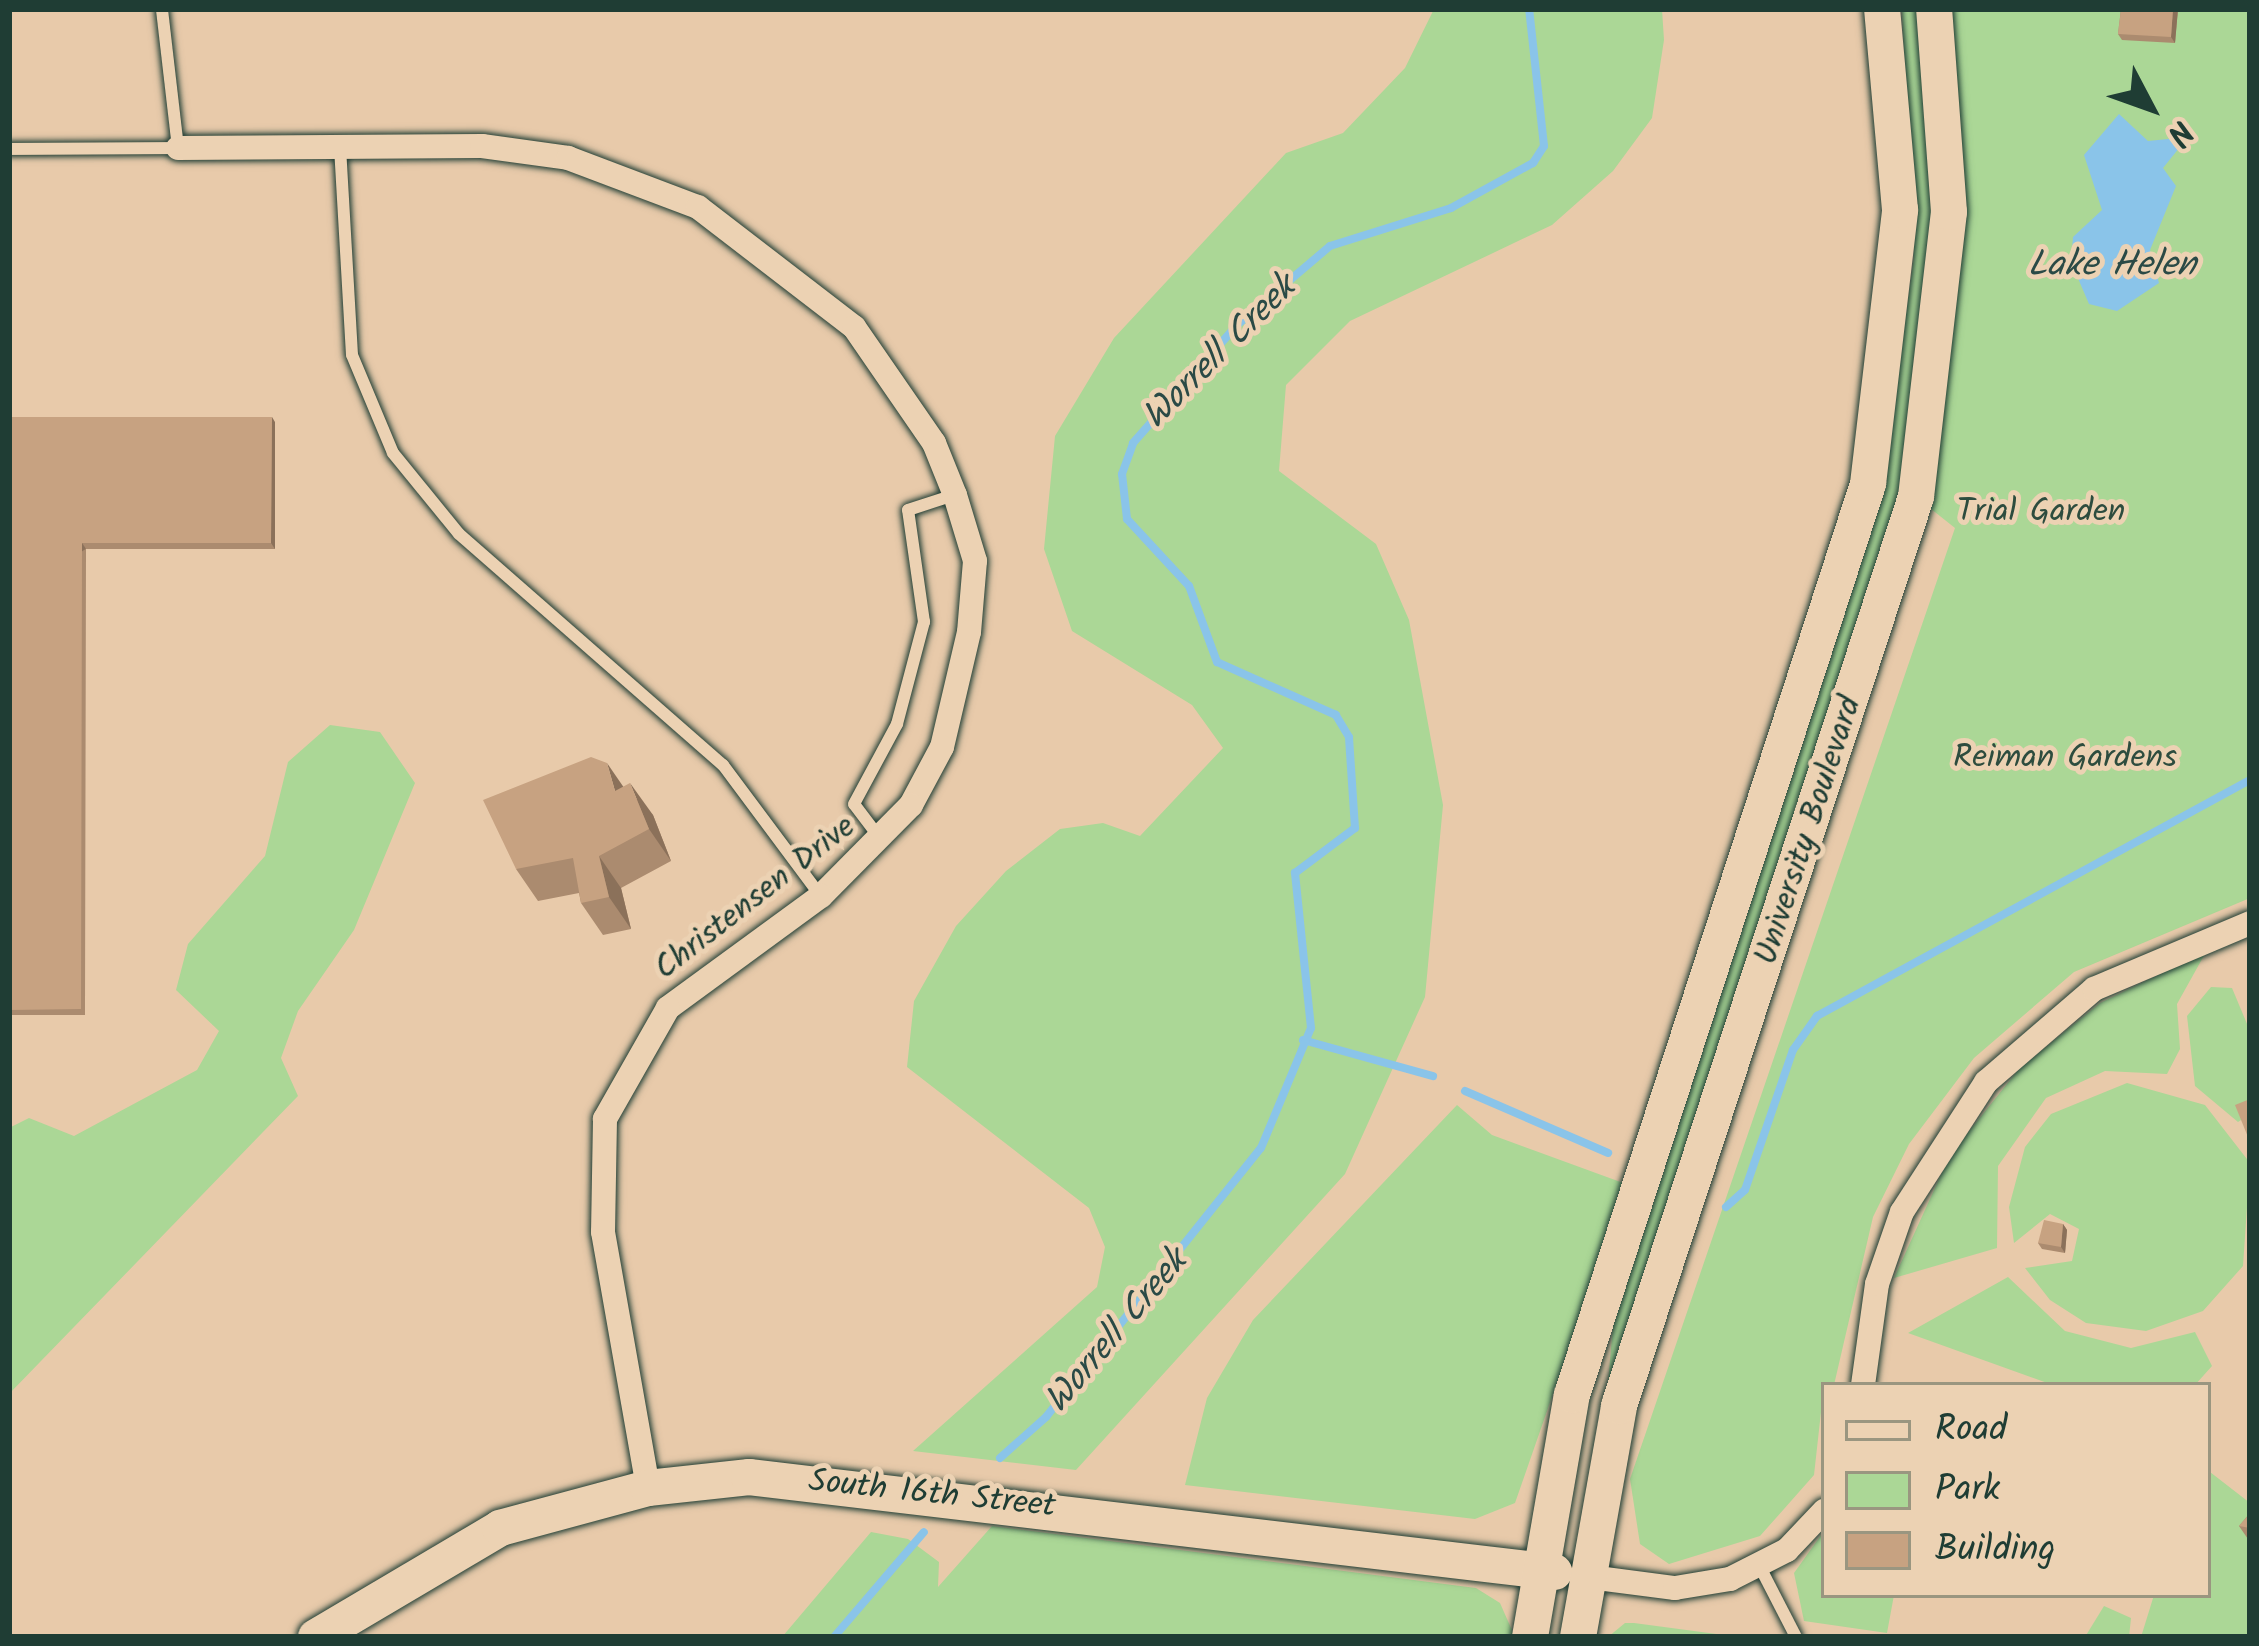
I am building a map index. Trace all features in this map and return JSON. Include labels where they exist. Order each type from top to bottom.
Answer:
[{"type":"main road","name":"University Boulevard","points":[[1529,1637],[1534,1569],[1572,1395],[1868,484],[1900,210],[1882,9]]},
{"type":"main road","name":"University Boulevard","points":[[1578,1637],[1582,1576],[1618,1406],[1916,497],[1949,212],[1934,9]]},
{"type":"main road","name":"South 16th Street","points":[[316,1637],[500,1528],[648,1488],[844,1482],[1582,1576]]},
{"type":"street","name":"Christensen Drive","points":[[178,148],[340,146],[568,158],[698,207],[854,327],[934,443],[955,495],[974,560],[958,693],[942,748],[883,843],[821,896],[668,1008],[605,1119],[604,1232],[648,1488]]},
{"type":"street","points":[[1863,1382],[1877,1284],[1902,1212],[1986,1082],[2094,989],[2250,923]]},
{"type":"street","points":[[1582,1576],[1675,1588],[1760,1567],[1821,1514]]},
{"type":"lane","points":[[9,148],[178,148],[161,9]]},
{"type":"lane","points":[[340,146],[343,302],[369,400],[447,520],[723,765],[821,896]]},
{"type":"lane","points":[[883,843],[854,804],[897,724],[924,622],[908,510],[955,495]]},
{"type":"lane","points":[[1760,1567],[1796,1637]]},
{"type":"green space","points":[[1434,9],[1662,9],[1664,40],[1652,118],[1613,171],[1552,225],[1350,321],[1286,385],[1279,471],[1376,544],[1409,620],[1443,805],[1425,997],[1345,1174],[1076,1470],[913,1451],[1097,1287],[1105,1247],[1089,1208],[907,1067],[914,1001],[956,926],[1006,871],[1060,829],[1103,823],[1140,836],[1223,748],[1192,705],[1072,631],[1044,549],[1055,436],[1114,338],[1286,153],[1343,133],[1405,68]]},
{"type":"green space","points":[[1902,9],[1923,9],[1936,205],[1905,489],[1606,1405],[1614,1315],[1878,509],[1914,258]]},
{"type":"green space","name":"Reiman Gardens","points":[[1934,9],[2250,9],[2250,898],[2074,972],[1974,1058],[1909,1144],[1873,1217],[1835,1382],[1821,1382],[1814,1475],[1760,1536],[1669,1564],[1640,1544],[1630,1479],[1955,528],[1916,497],[1936,400]]},
{"type":"green space","points":[[330,725],[380,732],[415,783],[354,930],[298,1011],[281,1058],[298,1096],[9,1394],[9,1128],[29,1118],[74,1136],[197,1070],[219,1031],[176,990],[188,944],[265,856],[288,762]]},
{"type":"green space","points":[[2206,952],[2177,1004],[2180,1049],[2167,1074],[2105,1071],[2046,1098],[1998,1166],[1997,1248],[1894,1278],[1950,1155],[2019,1069],[2100,1003]]},
{"type":"green space","points":[[2211,987],[2232,988],[2250,1031],[2250,1114],[2238,1122],[2195,1086],[2187,1016]]},
{"type":"green space","points":[[2127,1083],[2205,1105],[2250,1163],[2243,1266],[2203,1311],[2146,1331],[2086,1323],[2050,1300],[2025,1268],[2072,1261],[2079,1229],[2050,1214],[2014,1243],[2009,1207],[2025,1147],[2051,1114]]},
{"type":"green space","points":[[1457,1105],[1492,1135],[1626,1184],[1515,1503],[1475,1519],[1185,1485],[1207,1398],[1253,1320]]},
{"type":"green space","points":[[2008,1277],[2065,1331],[2131,1348],[2195,1332],[2212,1366],[2198,1382],[2045,1382],[1908,1333]]},
{"type":"green space","points":[[2211,1473],[2250,1503],[2250,1637],[2141,1637],[2153,1598],[2211,1598]]},
{"type":"green space","points":[[992,1526],[1476,1588],[1500,1603],[1515,1637],[782,1637],[871,1532],[908,1539],[939,1562],[938,1587]]},
{"type":"green space","points":[[1821,1535],[1821,1598],[1893,1598],[1887,1633],[1804,1621],[1794,1573]]},
{"type":"green space","points":[[2104,1606],[2131,1618],[2129,1637],[2085,1637]]},
{"type":"green space","points":[[1625,1623],[1634,1623],[1739,1637],[1608,1637]]},
{"type":"water","name":"Lake Helen","points":[[2119,114],[2148,141],[2188,137],[2163,168],[2176,186],[2150,250],[2159,283],[2117,311],[2089,304],[2071,262],[2073,237],[2102,210],[2084,155]]},
{"type":"building","points":[[2121,9],[2173,9],[2171,37],[2118,34]]},
{"type":"building","points":[[9,417],[272,417],[271,543],[82,543],[81,1009],[9,1010]]},
{"type":"building","points":[[591,757],[607,763],[615,791],[630,783],[649,829],[599,856],[609,897],[581,903],[573,858],[516,869],[483,800]]},
{"type":"building","points":[[2250,1099],[2250,1142],[2235,1105]]},
{"type":"building","points":[[2044,1220],[2063,1224],[2061,1247],[2038,1243]]},
{"type":"waterway","name":"Worrell Creek","points":[[1000,1458],[1046,1417],[1261,1148],[1311,1028],[1295,873],[1355,828],[1349,737],[1336,715],[1217,662],[1189,586],[1127,519],[1122,474],[1133,443],[1236,326],[1330,246],[1451,208],[1533,163],[1544,146],[1529,9]]},
{"type":"waterway","points":[[1726,1207],[1745,1190],[1793,1050],[1817,1016],[2250,780]]},
{"type":"waterway","points":[[1303,1040],[1433,1076]]},
{"type":"waterway","points":[[1465,1091],[1608,1153]]},
{"type":"waterway","name":"Worrell Creek","points":[[834,1637],[924,1532]]},
{"type":"park label","name":"Trial Garden","points":[[2041,513]]}]
